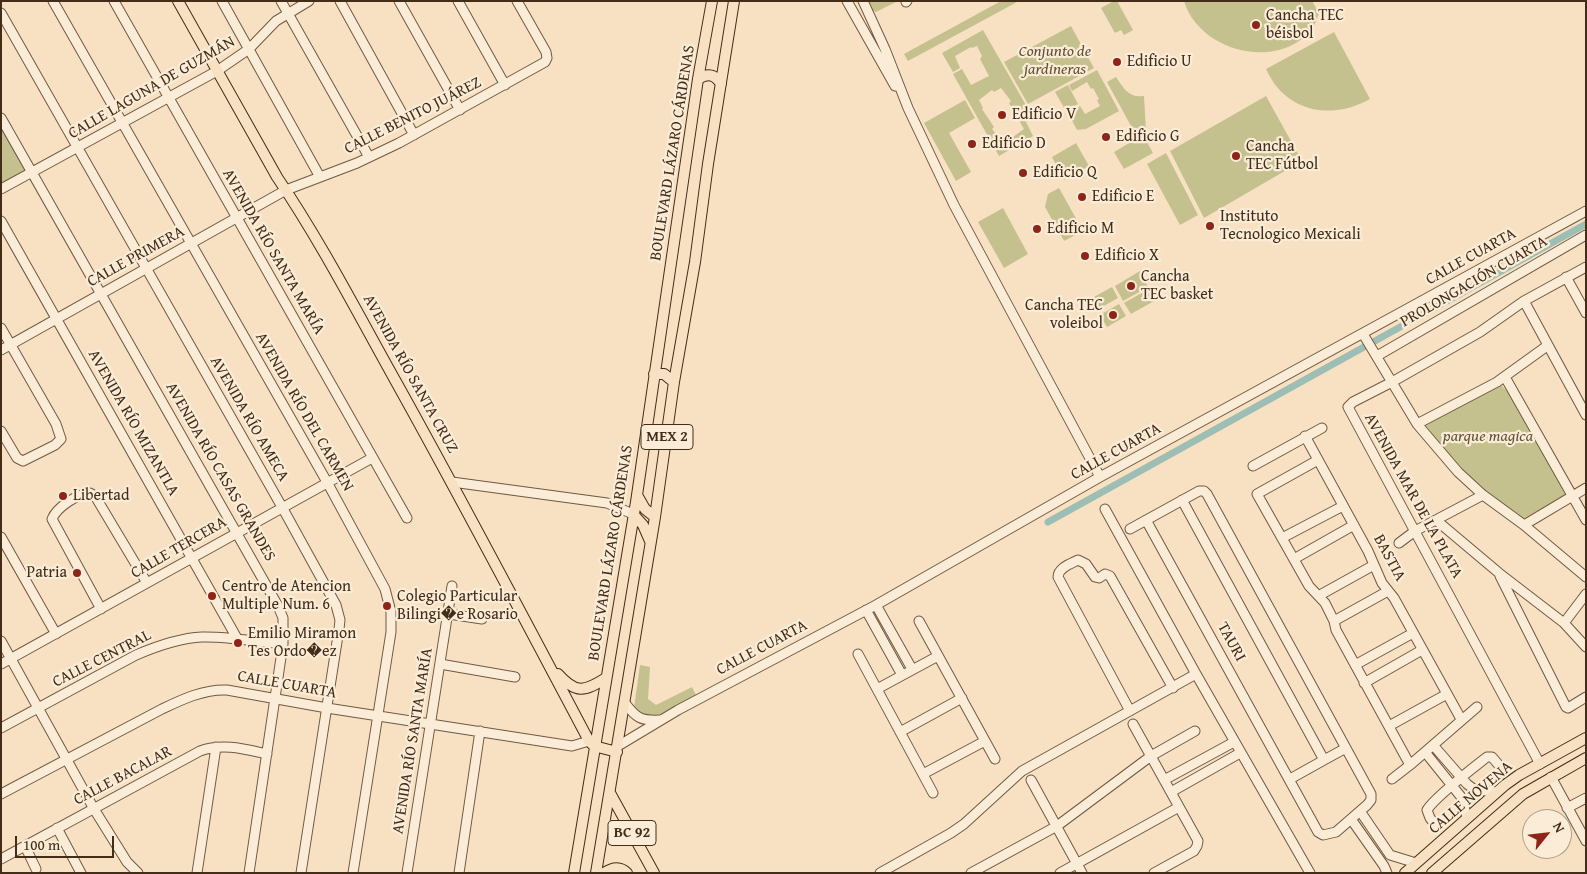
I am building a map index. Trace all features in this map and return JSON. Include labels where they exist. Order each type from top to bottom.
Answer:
[{"type":"main road","name":"AVENIDA RÍO SANTA CRUZ","points":[[178,1],[286,190],[339,277],[452,482],[592,744]]},
{"type":"main road","name":"BOULEVARD LÁZARO CÁRDENAS","points":[[574,873],[592,744],[606,678],[637,495],[698,80],[712,1]]},
{"type":"main road","name":"MEX 2","points":[[596,873],[655,517],[674,382],[695,262],[734,1]]},
{"type":"main road","points":[[698,80],[706,75],[713,76],[721,84]]},
{"type":"main road","points":[[654,374],[664,374],[674,382]]},
{"type":"main road","points":[[637,495],[646,509],[655,517]]},
{"type":"main road","points":[[633,514],[643,525],[650,542]]},
{"type":"main road","points":[[546,660],[564,681],[578,690],[588,688],[606,678]]},
{"type":"main road","name":"CALLE NOVENA","points":[[1405,873],[1497,792],[1519,776],[1586,738]]},
{"type":"main road","points":[[592,744],[618,749]]},
{"type":"main road","name":"CALLE NOVENA","points":[[1432,873],[1523,794],[1586,758]]},
{"type":"main road","name":"BC 92","points":[[610,793],[654,873]]},
{"type":"main road","name":"BC 92","points":[[604,873],[617,868],[628,873]]},
{"type":"street","name":"AVENIDA RÍO DEL CARMEN","points":[[54,1],[327,482],[385,589],[391,612],[391,632],[354,873]]},
{"type":"street","name":"AVENIDA RÍO SANTA MARÍA","points":[[114,1],[407,518]]},
{"type":"street","points":[[222,1],[320,177]]},
{"type":"street","points":[[281,1],[369,158]]},
{"type":"street","name":"CALLE LAGUNA DE GUZMÁN","points":[[1,189],[217,71],[249,49],[266,29],[308,1]]},
{"type":"street","points":[[340,1],[414,135]]},
{"type":"street","points":[[399,1],[460,110]]},
{"type":"street","points":[[458,1],[505,85]]},
{"type":"street","name":"CALLE BENITO JUÁREZ","points":[[286,190],[369,158],[545,62],[547,58],[546,52],[517,1]]},
{"type":"street","points":[[847,1],[908,108]]},
{"type":"street","points":[[863,1],[908,108],[956,210],[1100,477]]},
{"type":"street","name":"AVENIDA RÍO AMECA","points":[[1,13],[282,507],[332,596],[338,612],[339,630],[301,873]]},
{"type":"street","points":[[858,20],[866,19],[869,13]]},
{"type":"street","name":"AVENIDA RÍO CASAS GRANDES","points":[[1,118],[238,532],[281,612],[284,628],[283,644],[249,873]]},
{"type":"street","name":"CALLE PRIMERA","points":[[1,350],[286,190]]},
{"type":"street","name":"CALLE CUARTA","points":[[618,749],[661,720],[876,605],[1100,477],[1365,336],[1586,211]]},
{"type":"street","name":"AVENIDA RÍO MIZANTLA","points":[[1,220],[238,640]]},
{"type":"street","name":"PROLONGACIÓN CUARTA","points":[[1376,354],[1586,235]]},
{"type":"street","name":"AVENIDA MAR DE LA PLATA","points":[[1540,764],[1348,407],[1353,402],[1480,332],[1524,301],[1586,267]]},
{"type":"street","points":[[1566,277],[1586,312]]},
{"type":"street","points":[[1524,301],[1586,415]]},
{"type":"street","points":[[1,328],[59,430],[61,439],[55,445],[26,460],[20,461],[1,431]]},
{"type":"street","points":[[1365,336],[1417,424],[1458,472],[1483,495],[1586,577]]},
{"type":"street","points":[[1417,424],[1505,377],[1547,346]]},
{"type":"street","points":[[1505,377],[1586,520]]},
{"type":"street","points":[[1253,466],[1322,428]]},
{"type":"street","name":"BASTIA","points":[[1305,436],[1368,551],[1382,583],[1413,633],[1461,720]]},
{"type":"street","name":"CALLE TERCERA","points":[[1,664],[372,458]]},
{"type":"street","points":[[1318,460],[1257,494],[1309,586],[1320,595],[1364,683],[1410,765]]},
{"type":"street","points":[[452,482],[601,502],[633,514]]},
{"type":"street","points":[[1524,526],[1586,488]]},
{"type":"street","points":[[1130,529],[1200,491],[1204,491],[1207,494],[1371,794],[1370,800],[1351,819],[1387,873]]},
{"type":"street","points":[[101,609],[52,519],[53,515],[78,496],[90,493],[99,501],[147,583]]},
{"type":"street","points":[[1399,543],[1415,531],[1483,495]]},
{"type":"street","points":[[1182,500],[1324,760]]},
{"type":"street","points":[[1282,538],[1344,506]]},
{"type":"street","points":[[1105,509],[1240,753],[1310,873]]},
{"type":"street","name":"TAURI","points":[[1146,520],[1318,832],[1328,835],[1336,832],[1351,819]]},
{"type":"street","points":[[1436,520],[1499,573],[1564,623],[1586,647]]},
{"type":"street","points":[[1294,559],[1354,525]]},
{"type":"street","points":[[1,537],[56,634]]},
{"type":"street","points":[[1130,711],[1058,577],[1061,569],[1078,560],[1086,564],[1095,577],[1099,578],[1105,574],[1110,576],[1173,688]]},
{"type":"street","points":[[1320,595],[1374,565]]},
{"type":"street","points":[[1499,573],[1566,707],[1568,708],[1586,697]]},
{"type":"street","name":"AVENIDA RÍO SANTA MARÍA","points":[[407,873],[429,723],[449,614],[452,586]]},
{"type":"street","points":[[1334,621],[1388,591]]},
{"type":"street","points":[[1564,623],[1586,594]]},
{"type":"street","points":[[876,605],[912,670]]},
{"type":"street","points":[[866,610],[902,675]]},
{"type":"street","points":[[449,614],[482,619]]},
{"type":"street","points":[[919,621],[995,759]]},
{"type":"street","points":[[1355,665],[1413,633]]},
{"type":"street","name":"CALLE CENTRAL","points":[[1,728],[156,647],[180,640],[204,637],[283,644]]},
{"type":"street","points":[[1,641],[94,809],[127,862],[138,873]]},
{"type":"street","points":[[1364,683],[1422,650]]},
{"type":"street","points":[[858,654],[933,793]]},
{"type":"street","points":[[877,689],[938,656]]},
{"type":"street","points":[[440,664],[514,677]]},
{"type":"street","points":[[880,873],[964,824],[1022,771],[1196,674]]},
{"type":"street","name":"CALLE CUARTA","points":[[1,794],[162,709],[182,699],[206,691],[228,690],[327,708],[572,746],[592,744]]},
{"type":"street","points":[[1389,726],[1447,694]]},
{"type":"street","points":[[900,732],[962,698]]},
{"type":"street","points":[[625,703],[639,718],[661,720]]},
{"type":"street","points":[[1392,779],[1426,752],[1476,706]]},
{"type":"street","points":[[1133,724],[1198,841],[1194,851],[1154,873]]},
{"type":"street","points":[[459,873],[480,731]]},
{"type":"street","points":[[971,873],[1056,826],[1151,756],[1195,731]]},
{"type":"street","points":[[923,774],[985,741]]},
{"type":"street","points":[[1164,780],[1234,742]]},
{"type":"street","points":[[1433,745],[1462,779],[1475,790],[1497,792]]},
{"type":"street","points":[[197,873],[216,747]]},
{"type":"street","name":"CALLE BACALAR","points":[[1,859],[200,751],[216,747],[267,754]]},
{"type":"street","points":[[1290,779],[1346,748]]},
{"type":"street","points":[[1426,752],[1462,798],[1467,818]]},
{"type":"street","points":[[1171,792],[1240,753]]},
{"type":"street","points":[[1437,827],[1427,810],[1453,786],[1487,757],[1492,757],[1503,770]]},
{"type":"street","points":[[1551,777],[1586,841]]},
{"type":"street","points":[[1031,780],[1082,873]]},
{"type":"street","points":[[1567,808],[1586,798]]},
{"type":"street","points":[[1060,873],[1179,807]]},
{"type":"street","points":[[1360,811],[1390,855],[1416,863]]},
{"type":"street","points":[[57,828],[81,873]]},
{"type":"street","points":[[25,846],[36,869]]},
{"type":"street","points":[[1374,853],[1383,846]]},
{"type":"green space","points":[[867,1],[898,1],[876,12],[873,11]]},
{"type":"green space","points":[[1001,1],[1019,1],[908,61],[904,54]]},
{"type":"green space","points":[[1117,1],[1133,30],[1124,35],[1121,30],[1115,33],[1101,8]]},
{"type":"green space","name":"Cancha TEC béisbol","points":[[1184,1],[1312,1],[1319,13],[1313,28],[1298,42],[1281,50],[1261,52],[1241,50],[1222,44],[1206,33],[1192,19]]},
{"type":"green space","name":"Conjunto de jardineras","points":[[1071,26],[1094,68],[1028,104],[1004,62]]},
{"type":"green space","points":[[983,30],[1027,107],[1021,112],[1033,136],[999,156],[953,74],[962,69],[971,85],[989,76],[980,59],[982,56],[977,46],[971,47],[955,56],[960,68],[953,72],[942,53]],"holes":[[[1001,88],[1011,101],[1009,103],[1016,115],[1018,114],[1022,120],[1020,122],[1024,129],[1002,142],[992,129],[994,127],[982,109],[979,100],[992,90],[994,92]]]},
{"type":"green space","name":"Cancha TEC béisbol","points":[[1334,32],[1370,99],[1340,110],[1325,111],[1297,103],[1274,84],[1266,69]]},
{"type":"green space","points":[[1097,70],[1119,111],[1086,129],[1077,130],[1068,113],[1080,106],[1085,114],[1100,106],[1097,100],[1099,99],[1087,82],[1072,91],[1069,85]]},
{"type":"green space","points":[[1116,77],[1124,89],[1131,94],[1134,96],[1144,96],[1146,131],[1137,137],[1107,82]]},
{"type":"green space","points":[[1068,85],[1078,104],[1066,111],[1055,92]]},
{"type":"green space","name":"Cancha TEC Fútbol","points":[[1266,96],[1302,161],[1204,218],[1170,151]]},
{"type":"green space","points":[[965,100],[975,118],[949,133],[971,172],[956,181],[924,123]]},
{"type":"green space","points":[[1,120],[29,171],[1,186]]},
{"type":"green space","points":[[1143,135],[1153,153],[1124,169],[1114,152]]},
{"type":"green space","points":[[1076,143],[1089,166],[1064,180],[1052,157]]},
{"type":"green space","points":[[1166,153],[1198,215],[1180,225],[1147,164]]},
{"type":"green space","points":[[1059,188],[1083,231],[1064,241],[1045,207],[1048,194]]},
{"type":"green space","points":[[1003,208],[1028,254],[1004,268],[978,222]]},
{"type":"green space","name":"Cancha TEC basket","points":[[1140,271],[1148,287],[1123,301],[1115,286]]},
{"type":"green space","name":"Cancha TEC voleibol","points":[[1112,287],[1118,298],[1100,308],[1094,297]]},
{"type":"green space","name":"Cancha TEC basket","points":[[1147,290],[1154,301],[1131,314],[1124,303]]},
{"type":"green space","name":"Cancha TEC voleibol","points":[[1119,304],[1126,316],[1107,327],[1100,315]]},
{"type":"green space","name":"parque magica","points":[[1501,385],[1509,393],[1566,494],[1521,520],[1465,474],[1425,425]]},
{"type":"green space","points":[[640,665],[650,667],[648,699],[656,705],[692,687],[696,695],[655,717],[641,715],[634,708]]},
{"type":"waterway","points":[[1048,522],[1586,224]]},
{"type":"place","name":"Cancha TEC béisbol","points":[[1256,25]]},
{"type":"place","name":"Edificio U","points":[[1117,62]]},
{"type":"place","name":"Edificio V","points":[[1002,115]]},
{"type":"place","name":"Edificio G","points":[[1106,137]]},
{"type":"place","name":"Edificio D","points":[[972,144]]},
{"type":"place","name":"Cancha TEC Fútbol","points":[[1236,156]]},
{"type":"place","name":"Edificio Q","points":[[1023,173]]},
{"type":"place","name":"Edificio E","points":[[1082,197]]},
{"type":"place","name":"Instituto Tecnologico Mexicali","points":[[1210,226]]},
{"type":"place","name":"Edificio M","points":[[1037,229]]},
{"type":"place","name":"Edificio X","points":[[1085,256]]},
{"type":"place","name":"Cancha TEC basket","points":[[1131,286]]},
{"type":"place","name":"Cancha TEC voleibol","points":[[1113,315]]},
{"type":"place","name":"Libertad","points":[[63,496]]},
{"type":"place","name":"Patria","points":[[77,573]]},
{"type":"place","name":"Centro de Atencion Multiple Num. 6","points":[[212,596]]},
{"type":"place","name":"Colegio Particular Bilingi�e Rosario","points":[[387,606]]},
{"type":"place","name":"Emilio Miramon Tes Ordo�ez","points":[[238,643]]}]
